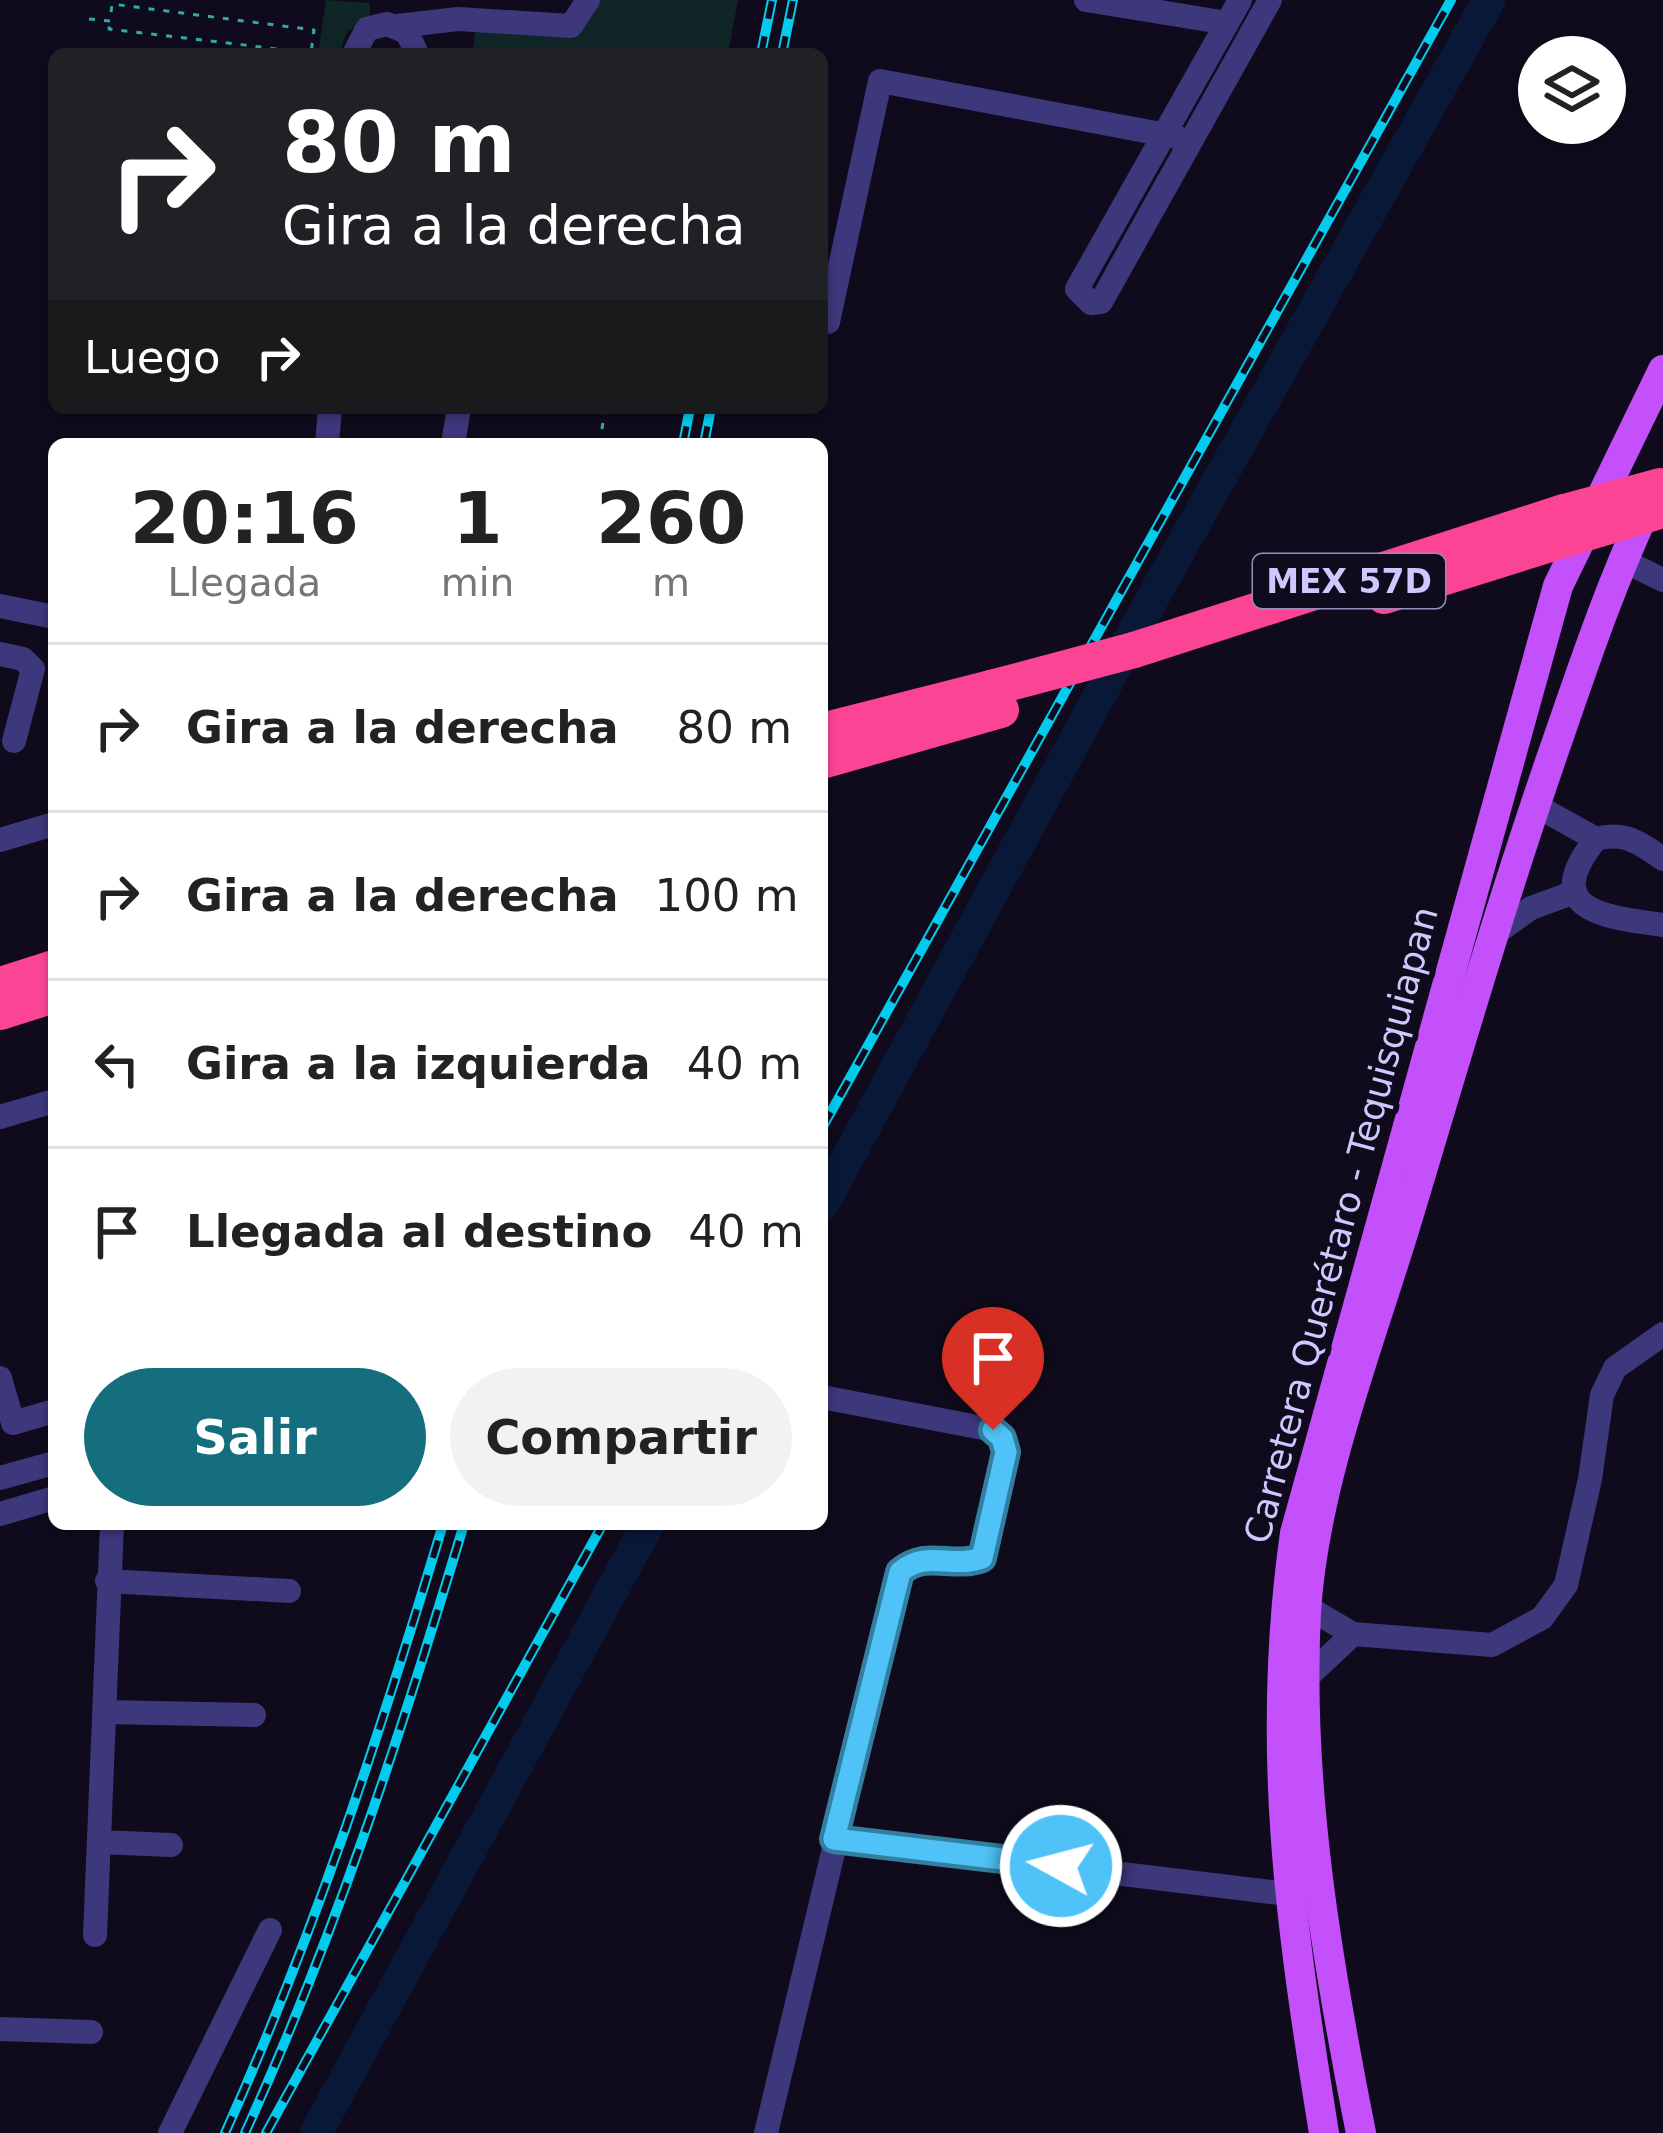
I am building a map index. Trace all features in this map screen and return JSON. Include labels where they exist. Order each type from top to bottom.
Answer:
[{"type":"highway","name":"MEX 57D","points":[[828,759],[996,699],[1137,661],[1563,526],[1663,485]]},
{"type":"highway","name":"MEX 57D","points":[[1563,526],[1663,510]]},
{"type":"highway","name":"MEX 57D","points":[[828,729],[996,699]]},
{"type":"highway","points":[[0,985],[48,970]]},
{"type":"highway","points":[[0,1012],[48,997]]},
{"type":"main road","name":"Carretera Querétaro - Tequisquiapan","points":[[1324,2133],[1288,1894],[1279,1778],[1283,1618],[1309,1471],[1558,586],[1663,370]]},
{"type":"main road","name":"Carretera Querétaro - Tequisquiapan","points":[[1361,2133],[1327,1958],[1304,1680],[1313,1553],[1337,1456],[1492,936],[1622,560],[1663,472]]},
{"type":"street","points":[[514,0],[522,10],[552,13]]},
{"type":"street","points":[[357,48],[367,29],[391,16],[572,26],[589,0]]},
{"type":"street","points":[[1086,0],[1165,8],[1227,23]]},
{"type":"street","points":[[1240,0],[1077,289],[1091,303],[1101,302],[1270,0]]},
{"type":"street","points":[[391,16],[415,48]]},
{"type":"street","points":[[828,322],[880,82],[1191,140]]},
{"type":"street","points":[[1622,560],[1663,580]]},
{"type":"street","points":[[0,605],[48,616]]},
{"type":"street","points":[[0,654],[23,659],[33,669],[14,741]]},
{"type":"street","points":[[1535,805],[1596,839]]},
{"type":"street","points":[[0,840],[48,826]]},
{"type":"street","points":[[1663,859],[1634,839],[1614,834],[1596,839],[1584,854],[1575,892],[1584,908],[1603,917],[1663,925]]},
{"type":"street","points":[[1492,936],[1531,908],[1575,892]]},
{"type":"street","points":[[0,1118],[48,1103]]},
{"type":"street","points":[[1306,1607],[1353,1634],[1492,1645],[1542,1618],[1565,1585],[1590,1479],[1602,1395],[1615,1368],[1663,1334]]},
{"type":"street","points":[[0,1378],[13,1423],[48,1413]]},
{"type":"street","points":[[766,2133],[900,1572],[928,1557],[964,1564],[982,1558],[1006,1452],[1002,1438],[993,1430],[828,1398]]},
{"type":"street","points":[[0,1478],[48,1464]]},
{"type":"street","points":[[0,1514],[48,1500]]},
{"type":"street","points":[[95,1935],[111,1530]]},
{"type":"street","points":[[107,1581],[290,1591]]},
{"type":"street","points":[[1304,1680],[1353,1634]]},
{"type":"street","points":[[105,1712],[254,1715]]},
{"type":"street","points":[[834,1839],[1288,1894]]},
{"type":"street","points":[[99,1842],[171,1845]]},
{"type":"street","points":[[170,2133],[270,1930]]},
{"type":"street","points":[[0,2029],[91,2032]]},
{"type":"path","points":[[269,48],[109,29],[112,4],[314,30],[312,48]]},
{"type":"path","points":[[89,20],[110,21]]},
{"type":"path","points":[[602,429],[604,414]]},
{"type":"green space","points":[[326,0],[370,3],[370,18],[347,32],[341,48],[319,48]]},
{"type":"green space","points":[[580,0],[738,0],[729,48],[473,48],[477,21],[566,30]]},
{"type":"waterway","points":[[828,1194],[1152,599],[1489,0]]},
{"type":"waterway","points":[[316,2133],[645,1530]]},
{"type":"railway","points":[[762,48],[772,0]]},
{"type":"railway","points":[[783,48],[793,0]]},
{"type":"railway","points":[[828,1117],[1451,0]]},
{"type":"railway","points":[[684,438],[689,414]]},
{"type":"railway","points":[[705,438],[710,414]]},
{"type":"railway","points":[[225,2133],[288,1984],[344,1832],[441,1530]]},
{"type":"railway","points":[[245,2133],[365,1832],[462,1530]]},
{"type":"railway","points":[[266,2133],[600,1530]]},
{"type":"route","points":[[993,1430],[1002,1438],[1006,1452],[989,1540],[982,1558],[964,1564],[928,1557],[900,1572],[834,1839],[1061,1866]]}]
